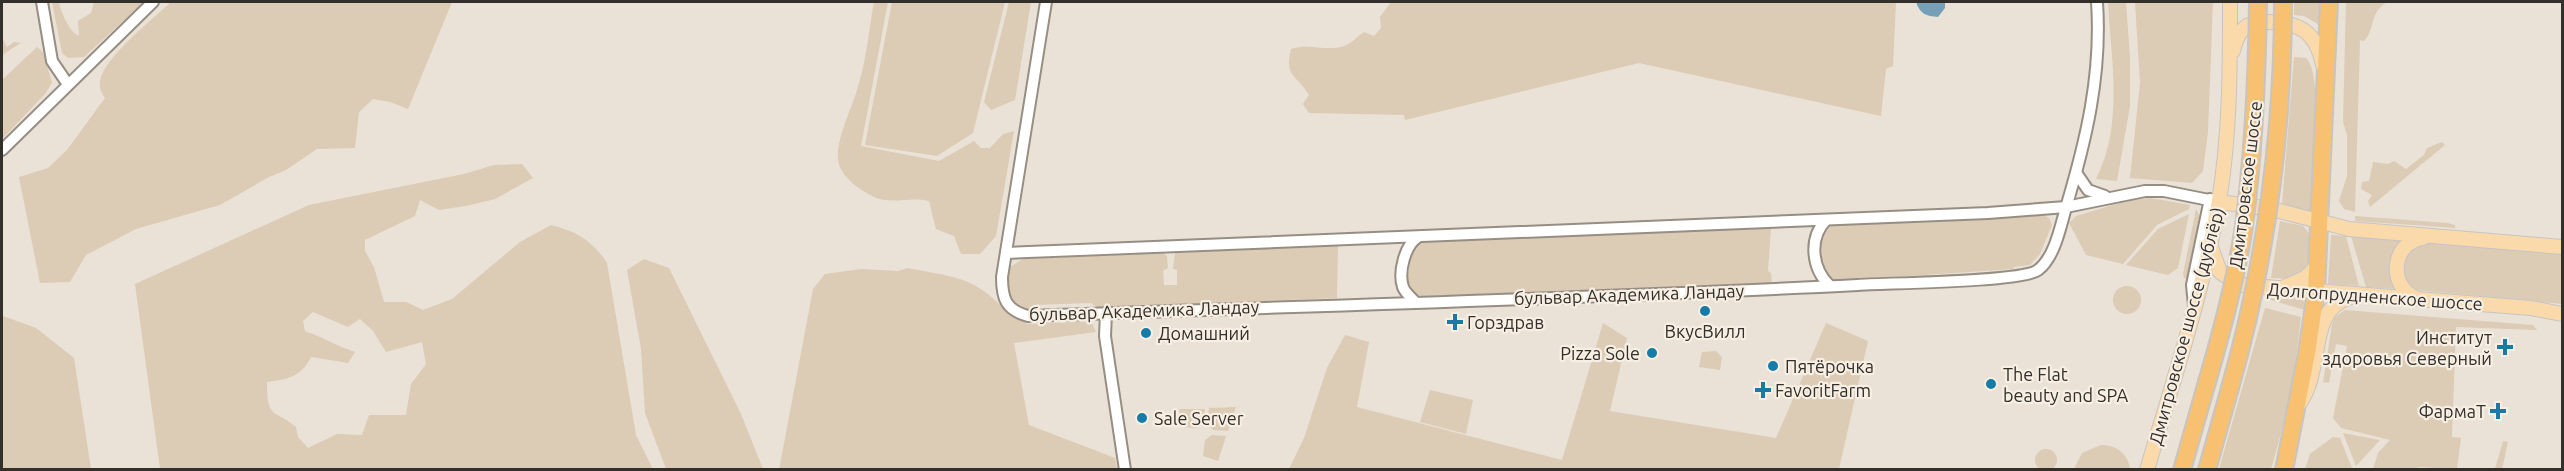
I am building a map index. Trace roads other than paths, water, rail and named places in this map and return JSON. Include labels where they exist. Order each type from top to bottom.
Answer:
[{"type":"highway","name":"Дмитровское шоссе","points":[[2182,470],[2228,302],[2243,227],[2256,100],[2258,2]]},
{"type":"highway","name":"Дмитровское шоссе","points":[[2206,470],[2254,294],[2266,232],[2277,143],[2283,2]]},
{"type":"highway","points":[[2284,470],[2298,406],[2316,292],[2329,2]]},
{"type":"main road","name":"Дмитровское шоссе (дублёр)","points":[[2147,470],[2211,245],[2214,200],[2226,139],[2230,65],[2230,2]]},
{"type":"main road","points":[[2230,65],[2238,37],[2247,25],[2253,22],[2286,22],[2310,35],[2320,52],[2326,78]]},
{"type":"main road","points":[[2322,188],[2328,212],[2333,219],[2349,229]]},
{"type":"main road","points":[[2214,200],[2272,209],[2349,229],[2562,247]]},
{"type":"main road","points":[[2422,300],[2408,294],[2401,285],[2397,276],[2397,262],[2408,243],[2432,237]]},
{"type":"main road","points":[[2538,244],[2562,237]]},
{"type":"main road","name":"Долгопрудненское шоссе","points":[[2211,245],[2216,266],[2229,280],[2240,285],[2531,308],[2562,314]]},
{"type":"main road","points":[[2280,289],[2305,278],[2318,265]]},
{"type":"main road","points":[[2298,406],[2312,379],[2324,316],[2334,303],[2356,295]]},
{"type":"street","points":[[42,2],[52,61],[67,83]]},
{"type":"street","points":[[2,150],[67,83],[153,2]]},
{"type":"street","name":"бульвар Академика Ландау","points":[[1046,2],[1002,290],[1004,301],[1012,311],[1028,316],[1830,286],[1987,278],[2034,273],[2049,256],[2077,174],[2091,115],[2098,67],[2097,2]]},
{"type":"street","points":[[2077,174],[2088,190],[2109,197]]},
{"type":"street","points":[[1006,254],[1826,220],[2066,207],[2145,190],[2214,200],[2192,285],[2194,309]]},
{"type":"street","points":[[1826,220],[1816,235],[1816,267],[1818,274],[1830,286]]},
{"type":"street","points":[[1415,302],[1405,291],[1402,276],[1407,250],[1418,237]]},
{"type":"street","points":[[1107,313],[1105,336],[1125,470]]},
{"type":"water","points":[[1916,2],[1945,2],[1945,8],[1938,17],[1930,16],[1922,12]]},
{"type":"place","name":"ВкусВилл","points":[[1705,311]]},
{"type":"place","name":"Горздрав","points":[[1455,322]]},
{"type":"place","name":"Домашний","points":[[1146,333]]},
{"type":"place","name":"Институт здоровья Северный","points":[[2505,347]]},
{"type":"place","name":"Pizza Sole","points":[[1652,353]]},
{"type":"place","name":"Пятёрочка","points":[[1773,366]]},
{"type":"place","name":"The Flat beauty and SPA","points":[[1991,384]]},
{"type":"place","name":"FavoritFarm","points":[[1763,390]]},
{"type":"place","name":"ФармаТ","points":[[2498,411]]},
{"type":"place","name":"Sale Server","points":[[1142,418]]}]
